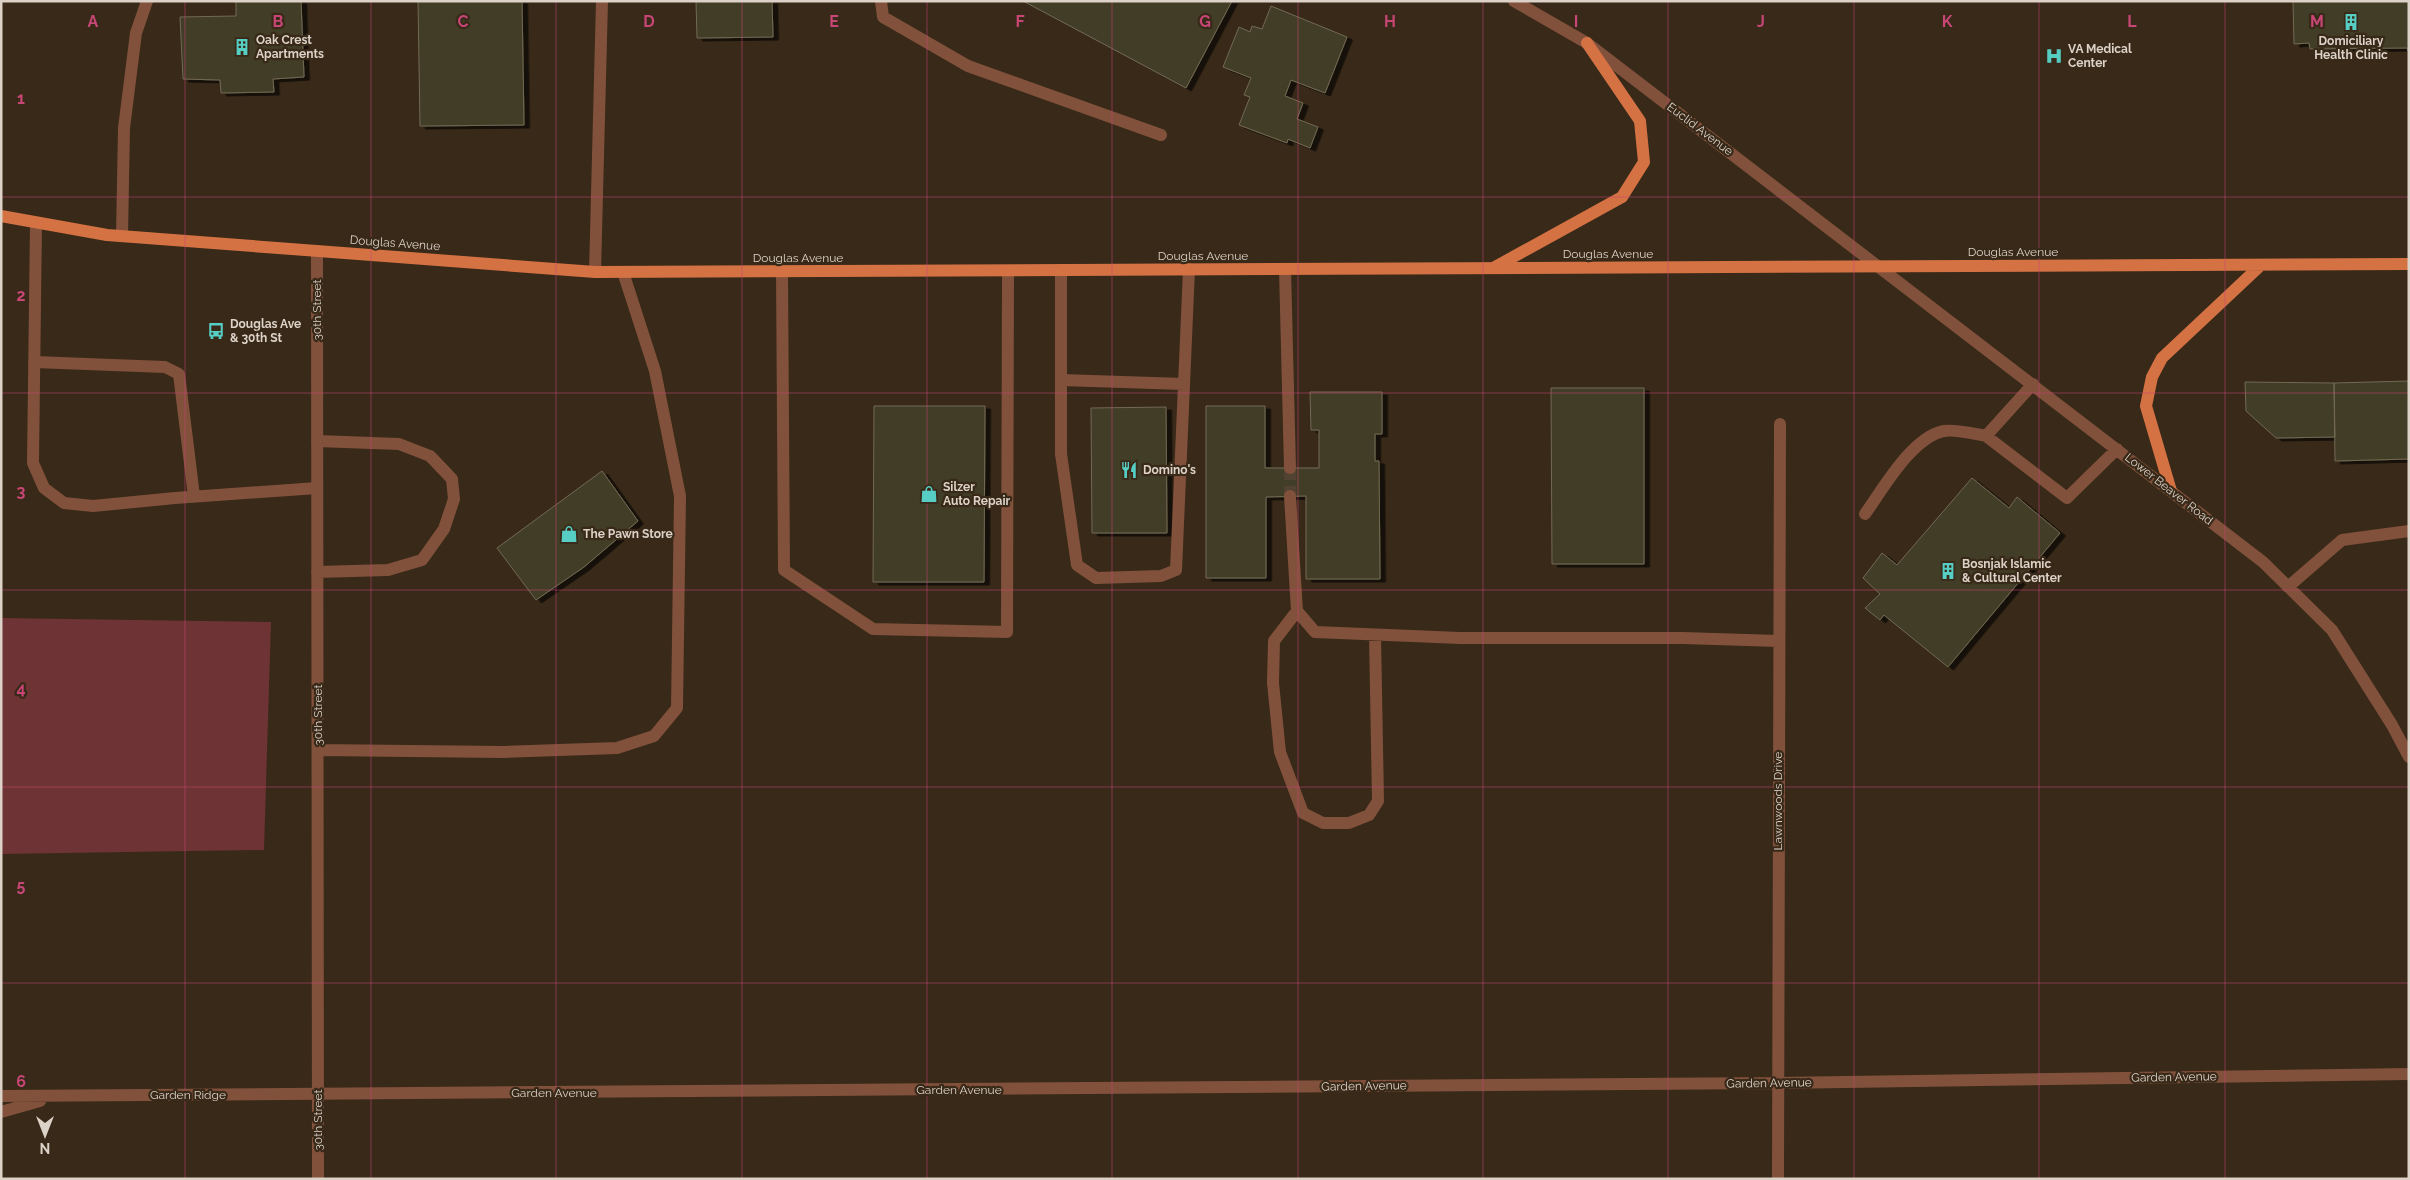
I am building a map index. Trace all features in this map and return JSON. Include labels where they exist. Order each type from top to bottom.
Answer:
[{"type":"main road","points":[[1492,268],[1622,197],[1644,162],[1640,121],[1587,43]]},
{"type":"main road","name":"Douglas Avenue","points":[[1,216],[122,236],[595,272],[2409,264]]},
{"type":"main road","points":[[2171,491],[2146,406],[2152,377],[2162,358],[2261,265]]},
{"type":"street","points":[[122,236],[124,128],[136,33],[147,1]]},
{"type":"street","points":[[595,272],[602,1]]},
{"type":"street","points":[[880,1],[883,18],[968,66],[1161,135]]},
{"type":"street","name":"Euclid Avenue","points":[[1514,1],[1587,43],[1880,267]]},
{"type":"street","points":[[36,222],[33,463],[44,488],[64,503],[93,506],[194,496],[317,488]]},
{"type":"street","name":"30th Street","points":[[317,251],[318,1179]]},
{"type":"street","name":"Lower Beaver Road","points":[[1880,267],[2263,562],[2332,630],[2392,725],[2409,757]]},
{"type":"street","points":[[1061,270],[1061,454],[1077,565],[1096,578],[1162,576],[1176,570],[1189,269]]},
{"type":"street","points":[[1285,269],[1290,468]]},
{"type":"street","points":[[782,271],[784,570],[873,629],[1007,632],[1008,271]]},
{"type":"street","points":[[318,750],[504,752],[617,748],[654,736],[677,708],[680,496],[655,371],[624,272]]},
{"type":"street","points":[[34,362],[165,367],[179,374],[194,496]]},
{"type":"street","points":[[1061,380],[1184,384]]},
{"type":"street","points":[[1986,436],[2032,384]]},
{"type":"street","name":"Lawnwoods Drive","points":[[1778,1179],[1780,424]]},
{"type":"street","points":[[1865,514],[1912,451],[1927,439],[1944,431],[1986,436],[2067,498],[2117,449]]},
{"type":"street","points":[[317,441],[399,444],[430,456],[452,479],[454,498],[444,530],[422,560],[388,570],[317,572]]},
{"type":"street","points":[[1290,496],[1297,611],[1315,632],[1460,638],[1683,638],[1778,641]]},
{"type":"street","points":[[2288,587],[2342,540],[2409,531]]},
{"type":"street","points":[[1297,611],[1274,641],[1273,683],[1280,752],[1304,813],[1323,823],[1349,823],[1369,815],[1378,801],[1375,635]]},
{"type":"street","name":"Garden Avenue","points":[[318,1094],[1778,1083],[2409,1074]]},
{"type":"street","name":"Garden Ridge","points":[[1,1096],[318,1094]]},
{"type":"street","name":"Garden Ridge","points":[[1,1112],[57,1096]]},
{"type":"shaded area","points":[[1,618],[271,622],[264,850],[1,854]]},
{"type":"building","name":"Oak Crest Apartments","points":[[236,1],[301,1],[304,77],[273,79],[274,92],[221,93],[220,80],[183,79],[180,17],[236,16]]},
{"type":"building","points":[[418,1],[522,1],[524,125],[420,126]]},
{"type":"building","points":[[696,1],[772,1],[773,37],[697,38]]},
{"type":"building","points":[[1023,1],[1232,1],[1186,88]]},
{"type":"building","name":"Domiciliary Health Clinic","points":[[2293,1],[2409,1],[2409,53],[2407,48],[2310,49],[2309,43],[2294,44]]},
{"type":"building","points":[[1271,6],[1347,37],[1325,93],[1291,80],[1285,96],[1303,103],[1297,119],[1318,127],[1310,148],[1288,139],[1287,143],[1239,125],[1250,97],[1244,95],[1251,78],[1223,67],[1239,27],[1250,32],[1252,26],[1262,29]]},
{"type":"building","points":[[2409,381],[2409,459],[2335,461],[2334,383]]},
{"type":"building","points":[[2245,382],[2334,383],[2335,437],[2276,438],[2246,411]]},
{"type":"building","points":[[1551,388],[1644,388],[1644,564],[1552,564]]},
{"type":"building","points":[[1310,392],[1382,392],[1382,434],[1375,434],[1375,461],[1379,461],[1380,579],[1306,579],[1306,496],[1266,497],[1266,578],[1206,578],[1206,406],[1265,406],[1265,468],[1319,468],[1319,430],[1311,430]]},
{"type":"building","name":"Silzer Auto Repair","points":[[874,406],[985,406],[984,582],[873,582]]},
{"type":"building","name":"Domino's","points":[[1166,407],[1167,533],[1092,533],[1091,408]]},
{"type":"building","name":"The Pawn Store","points":[[602,471],[638,521],[584,567],[536,600],[497,548]]},
{"type":"building","name":"Bosnjak Islamic & Cultural Center","points":[[1972,478],[2009,508],[2017,497],[2060,533],[1948,667],[1884,615],[1880,620],[1865,608],[1880,594],[1863,578],[1882,553],[1897,565]]},
{"type":"tunnel","points":[[1290,468],[1290,496]]},
{"type":"place","name":"Domiciliary Health Clinic","points":[[2351,22]]},
{"type":"place","name":"Oak Crest Apartments","points":[[242,47]]},
{"type":"place","name":"VA Medical Center","points":[[2054,56]]},
{"type":"place","name":"Douglas Ave & 30th St","points":[[216,331]]},
{"type":"place","name":"Domino's","points":[[1129,470]]},
{"type":"place","name":"Silzer Auto Repair","points":[[929,494]]},
{"type":"place","name":"The Pawn Store","points":[[569,534]]},
{"type":"place","name":"Bosnjak Islamic & Cultural Center","points":[[1948,571]]}]
